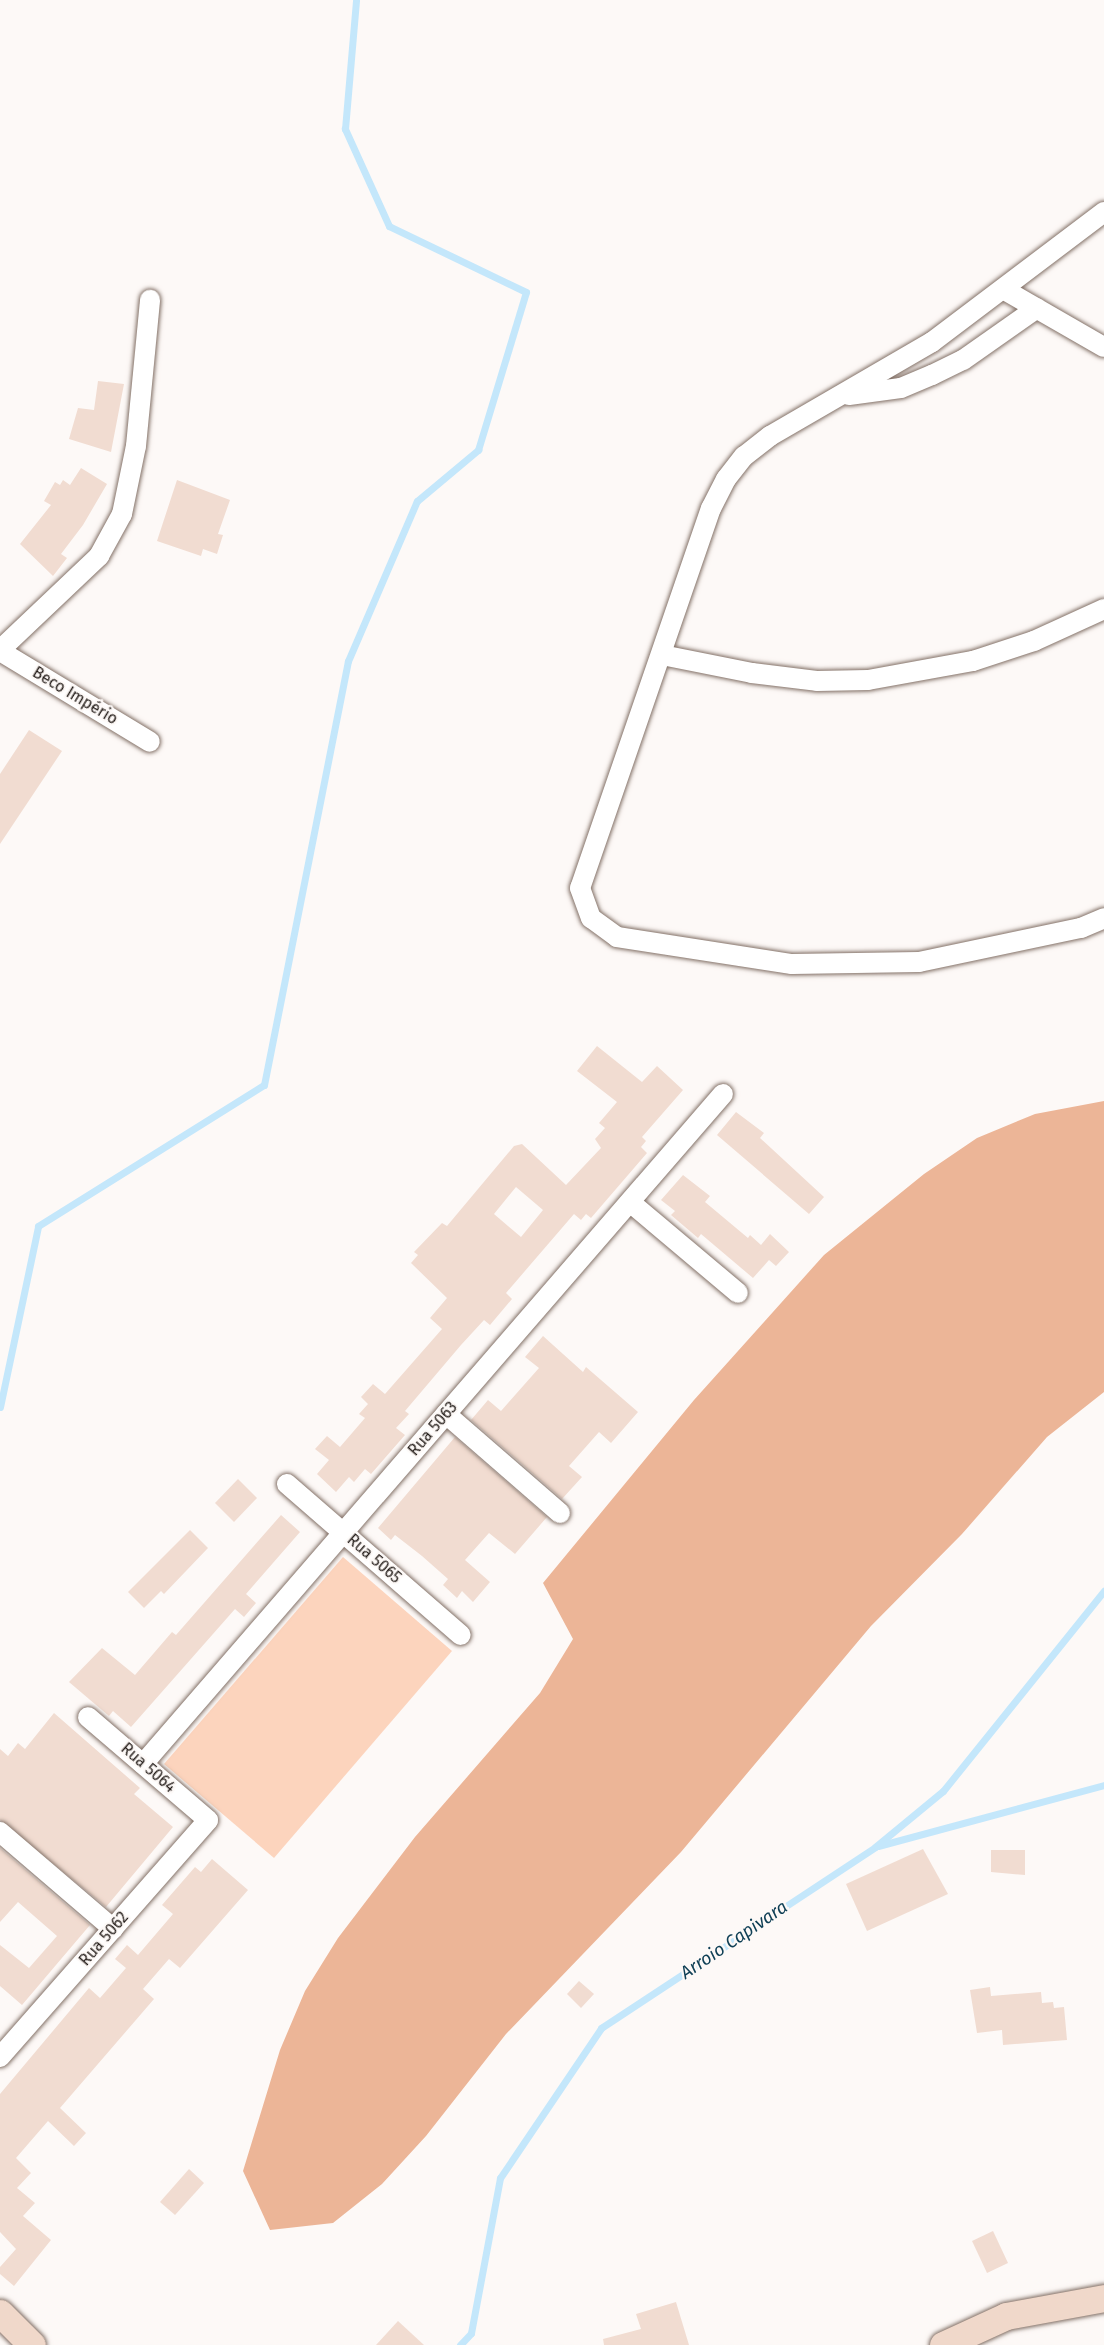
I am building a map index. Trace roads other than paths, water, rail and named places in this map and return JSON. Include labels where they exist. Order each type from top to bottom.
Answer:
[{"type":"street","points":[[1104,212],[932,342],[770,436],[744,456],[726,479],[711,508],[662,655],[582,873],[583,902],[603,931],[633,942],[792,964],[919,962],[1081,928],[1104,918]]},
{"type":"street","points":[[1003,289],[1104,347]]},
{"type":"street","points":[[0,651],[99,556],[122,514],[136,446],[150,300]]},
{"type":"street","points":[[843,395],[901,388],[932,375],[963,360],[1037,308]]},
{"type":"street","points":[[662,655],[752,673],[817,681],[868,680],[973,661],[1034,641],[1104,609]]},
{"type":"street","name":"Beco Império","points":[[0,651],[150,742]]},
{"type":"street","name":"Rua 5063","points":[[143,1764],[723,1094]]},
{"type":"street","points":[[630,1202],[738,1293]]},
{"type":"street","points":[[446,1414],[560,1513]]},
{"type":"street","name":"Rua 5065","points":[[286,1484],[461,1635]]},
{"type":"street","name":"Rua 5064","points":[[88,1717],[208,1820]]},
{"type":"street","name":"Rua 5062","points":[[0,2057],[208,1820]]},
{"type":"street","points":[[0,1832],[113,1929]]},
{"type":"street","points":[[943,2345],[1006,2316],[1104,2298]]},
{"type":"street","points":[[0,2313],[32,2345]]},
{"type":"waterway","points":[[0,1407],[38,1226],[264,1085],[348,661],[417,501],[478,450],[526,292],[389,226],[345,129],[356,0]]},
{"type":"waterway","name":"Arroio Capivara","points":[[460,2345],[471,2333],[500,2178],[601,2028],[875,1847],[943,1791],[1104,1591]]},
{"type":"waterway","points":[[878,1846],[1104,1785]]}]
